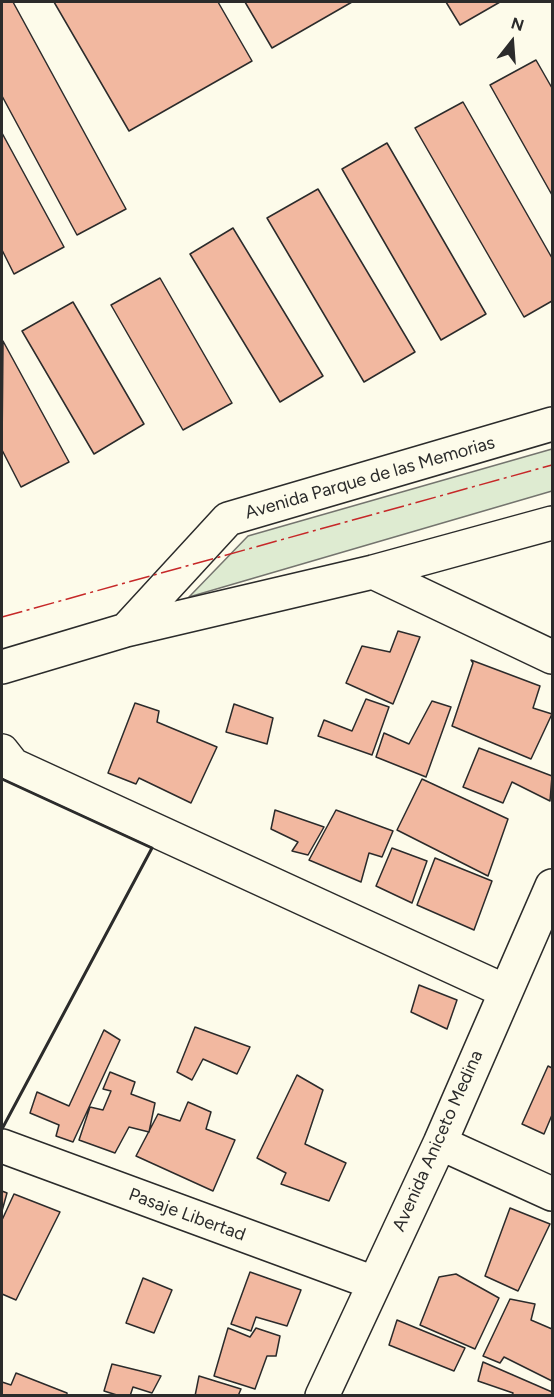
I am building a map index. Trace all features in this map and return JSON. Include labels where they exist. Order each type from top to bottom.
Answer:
[{"type":"street","name":"Avenida Parque de las Memorias","points":[[126,630],[228,519],[552,424]]},
{"type":"street","points":[[2,668],[126,630],[374,572],[552,523]]},
{"type":"street","points":[[374,572],[552,657]]},
{"type":"street","points":[[2,751],[13,765],[505,991]]},
{"type":"street","name":"Avenida Aniceto Medina","points":[[322,1395],[440,1143],[552,886]]},
{"type":"street","points":[[440,1143],[552,1194]]},
{"type":"street","name":"Pasaje Libertad","points":[[2,1146],[374,1283]]},
{"type":"green space","points":[[552,449],[552,491],[189,597],[248,536]]},
{"type":"building","points":[[2,2],[13,2],[126,209],[77,235],[2,96]]},
{"type":"building","points":[[54,2],[218,2],[252,61],[129,131]]},
{"type":"building","points":[[245,2],[352,2],[272,48]]},
{"type":"building","points":[[446,2],[500,2],[460,25]]},
{"type":"building","points":[[536,60],[552,88],[552,195],[490,85]]},
{"type":"building","points":[[463,102],[552,258],[552,301],[524,317],[415,128]]},
{"type":"building","points":[[2,133],[64,247],[14,274],[2,250]]},
{"type":"building","points":[[387,143],[486,314],[441,340],[342,169]]},
{"type":"building","points":[[318,189],[415,352],[364,382],[267,218]]},
{"type":"building","points":[[233,228],[323,376],[280,402],[190,254]]},
{"type":"building","points":[[160,278],[232,403],[183,430],[111,305]]},
{"type":"building","points":[[73,302],[144,424],[94,454],[22,331]]},
{"type":"building","points":[[3,341],[69,462],[21,487],[2,450]]},
{"type":"building","points":[[398,631],[420,637],[393,704],[346,683],[362,646],[390,652]]},
{"type":"building","points":[[471,660],[540,686],[533,708],[552,714],[531,759],[452,726],[473,663]]},
{"type":"building","points":[[366,699],[389,707],[372,755],[318,736],[324,720],[352,731]]},
{"type":"building","points":[[432,701],[451,707],[426,777],[376,757],[384,733],[409,744]]},
{"type":"building","points":[[135,703],[159,711],[157,722],[217,747],[191,803],[139,778],[136,784],[108,773]]},
{"type":"building","points":[[234,704],[273,718],[267,744],[226,732]]},
{"type":"building","points":[[479,748],[552,776],[550,801],[512,782],[503,803],[463,787]]},
{"type":"building","points":[[422,779],[508,819],[488,876],[397,830]]},
{"type":"building","points":[[275,810],[324,827],[308,855],[292,851],[298,842],[271,829]]},
{"type":"building","points":[[336,810],[393,831],[382,857],[369,853],[361,882],[309,860]]},
{"type":"building","points":[[392,848],[427,861],[412,903],[376,886]]},
{"type":"building","points":[[435,858],[492,881],[474,930],[417,905]]},
{"type":"building","points":[[419,985],[457,1000],[447,1029],[411,1012]]},
{"type":"building","points":[[195,1027],[250,1047],[237,1074],[203,1059],[192,1080],[177,1072]]},
{"type":"building","points":[[104,1030],[120,1040],[73,1142],[56,1136],[59,1125],[30,1113],[37,1092],[69,1106]]},
{"type":"building","points":[[548,1066],[552,1068],[552,1115],[544,1134],[522,1124]]},
{"type":"building","points":[[110,1072],[135,1082],[131,1094],[155,1103],[149,1132],[129,1127],[115,1153],[79,1140],[90,1107],[103,1110],[111,1091],[103,1089]]},
{"type":"building","points":[[297,1075],[323,1090],[305,1144],[346,1163],[329,1201],[281,1184],[286,1173],[257,1158]]},
{"type":"building","points":[[188,1102],[211,1112],[206,1129],[235,1140],[213,1191],[136,1156],[158,1114],[180,1121]]},
{"type":"building","points":[[2,1191],[7,1193],[2,1211]]},
{"type":"building","points":[[14,1194],[60,1212],[16,1300],[2,1294],[2,1220]]},
{"type":"building","points":[[510,1208],[550,1224],[518,1291],[485,1276]]},
{"type":"building","points":[[250,1272],[301,1290],[287,1326],[256,1317],[251,1331],[231,1324]]},
{"type":"building","points":[[456,1274],[499,1298],[475,1349],[420,1325],[439,1277]]},
{"type":"building","points":[[143,1278],[172,1290],[154,1333],[126,1323]]},
{"type":"building","points":[[510,1299],[535,1304],[531,1320],[552,1329],[552,1381],[504,1357],[500,1363],[483,1356]]},
{"type":"building","points":[[397,1320],[465,1348],[454,1371],[389,1345]]},
{"type":"building","points":[[228,1328],[250,1337],[256,1328],[280,1336],[276,1356],[267,1356],[255,1389],[214,1376]]},
{"type":"building","points":[[483,1362],[552,1392],[552,1396],[512,1396],[513,1393],[478,1381]]},
{"type":"building","points":[[112,1364],[161,1376],[152,1393],[133,1387],[130,1396],[120,1396],[104,1391]]},
{"type":"building","points":[[16,1373],[67,1393],[67,1396],[2,1396],[2,1382],[11,1385]]},
{"type":"building","points":[[199,1376],[241,1389],[238,1396],[195,1396]]},
{"type":"wall","points":[[2,779],[152,848],[2,1129]]},
{"type":"power","points":[[2,617],[552,465]]}]
